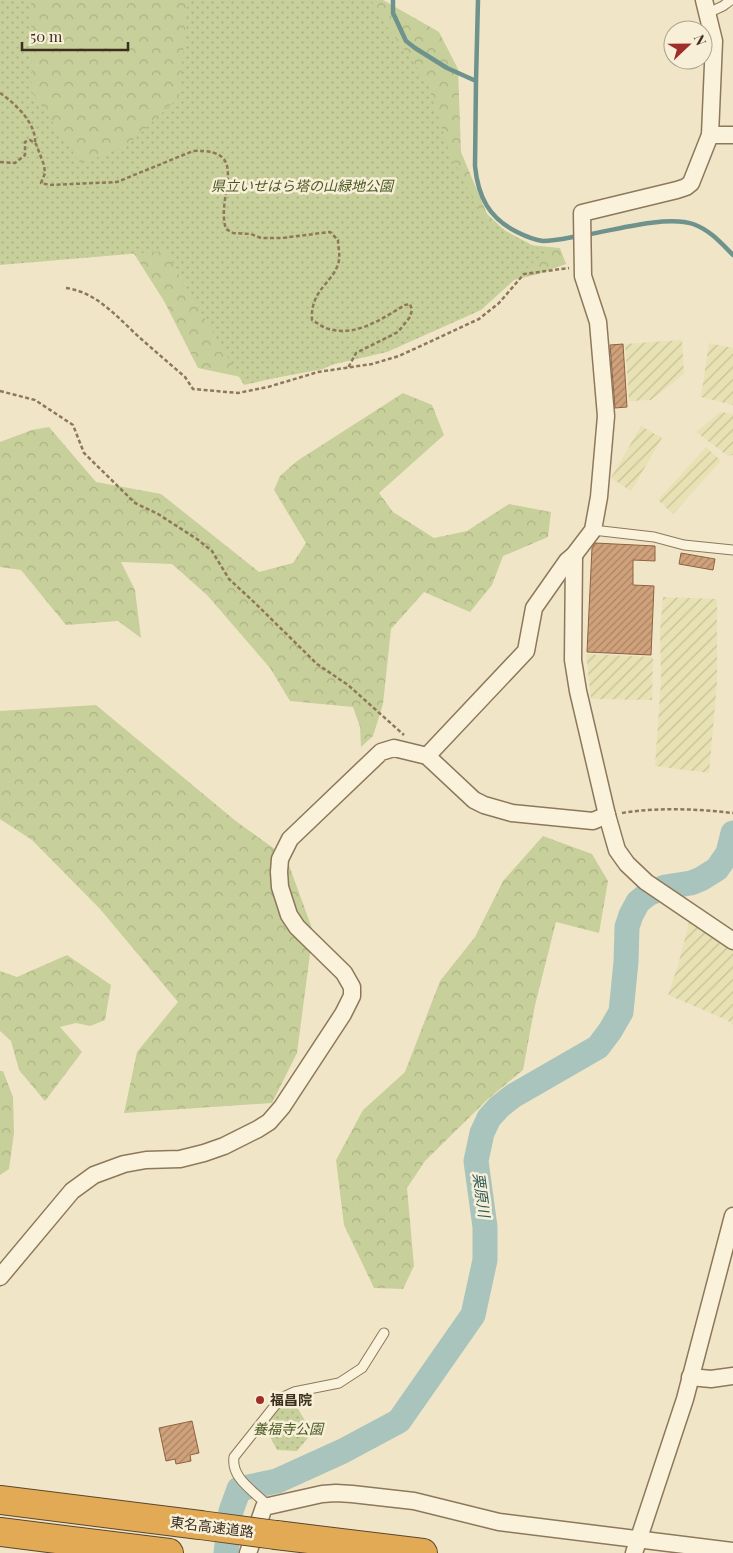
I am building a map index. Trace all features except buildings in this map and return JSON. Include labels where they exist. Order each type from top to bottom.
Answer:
[{"type":"highway","name":"東名高速道路","points":[[0,1500],[423,1553]]},
{"type":"highway","points":[[0,1532],[169,1553]]},
{"type":"street","points":[[427,756],[526,651],[534,608],[567,561],[574,555],[593,530],[606,416],[598,322],[583,276],[582,213],[686,187],[691,182],[710,135],[714,41],[706,6]]},
{"type":"street","points":[[710,135],[733,135]]},
{"type":"street","points":[[574,555],[573,660],[578,691],[617,850],[626,864],[646,882],[733,941]]},
{"type":"street","points":[[0,1277],[72,1191],[94,1175],[124,1164],[146,1160],[180,1159],[204,1153],[250,1133],[269,1122],[277,1114],[343,1014],[352,996],[352,986],[344,973],[297,927],[289,915],[280,887],[278,872],[284,849],[290,839],[381,752],[394,748],[427,756],[474,800],[512,813],[593,821],[607,815]]},
{"type":"street","points":[[636,1546],[685,1399],[733,1216]]},
{"type":"street","points":[[690,1377],[711,1379],[733,1376]]},
{"type":"street","points":[[248,1553],[264,1504],[336,1493],[414,1501],[499,1522],[636,1546],[733,1551]]},
{"type":"lane","points":[[706,6],[723,6],[731,0]]},
{"type":"lane","points":[[593,530],[654,537],[684,545],[733,550]]},
{"type":"lane","points":[[264,1504],[240,1478],[233,1465],[234,1457],[281,1398],[294,1392],[339,1382],[362,1368],[384,1333]]},
{"type":"path","points":[[0,93],[24,114],[34,134],[44,165],[45,173],[41,183],[50,185],[117,182],[193,151],[207,150],[216,152],[225,159],[228,168],[224,202],[226,229],[233,233],[251,234],[261,238],[282,238],[330,232],[338,240],[339,260],[335,270],[318,291],[311,310],[312,320],[328,329],[340,331],[359,329],[379,321],[405,304],[410,304],[412,310],[410,317],[398,332],[356,353],[348,368]]},
{"type":"path","points":[[0,162],[15,163],[25,155],[25,142],[30,140],[36,144]]},
{"type":"path","points":[[66,288],[85,294],[111,310],[185,377],[193,389],[238,393],[268,387],[318,372],[372,364],[399,356],[479,319],[499,303],[524,274],[583,260]]},
{"type":"path","points":[[0,391],[35,400],[73,425],[84,453],[135,503],[166,519],[212,551],[229,579],[255,602],[317,664],[348,685],[427,756]]},
{"type":"path","points":[[607,815],[638,810],[698,809],[733,813]]},
{"type":"shaded area","points":[[682,340],[684,374],[651,400],[629,401],[625,344]]},
{"type":"shaded area","points":[[709,343],[733,348],[733,405],[701,397]]},
{"type":"shaded area","points":[[720,412],[733,414],[733,455],[728,456],[696,432]]},
{"type":"shaded area","points":[[641,426],[662,438],[631,491],[611,478]]},
{"type":"shaded area","points":[[706,447],[721,461],[673,514],[658,500]]},
{"type":"shaded area","points":[[663,597],[717,599],[717,683],[709,773],[655,766],[661,681],[660,631]]},
{"type":"shaded area","points":[[586,654],[653,657],[652,700],[591,699]]},
{"type":"shaded area","points":[[690,919],[733,948],[733,1025],[727,1020],[668,995]]},
{"type":"green space","name":"県立いせはら塔の山緑地公園","points":[[0,0],[383,0],[439,32],[458,69],[461,152],[487,214],[519,244],[560,248],[566,264],[510,281],[323,369],[259,381],[198,368],[164,301],[96,194],[49,153]]},
{"type":"green space","name":"県立いせはら塔の山緑地公園","points":[[0,0],[31,0],[32,92],[81,164],[128,145],[179,97],[188,0],[371,0],[380,17],[427,81],[449,151],[483,219],[545,252],[481,310],[387,352],[244,385],[165,251],[0,265]]},
{"type":"green space","points":[[403,393],[432,405],[444,435],[379,493],[393,512],[434,538],[467,531],[509,504],[551,512],[548,537],[503,556],[492,585],[470,612],[424,592],[391,629],[383,704],[373,736],[361,747],[360,727],[353,707],[290,701],[270,668],[207,595],[172,564],[121,562],[135,590],[141,638],[118,621],[66,625],[21,570],[0,567],[0,442],[32,430],[49,427],[96,482],[161,494],[259,572],[293,563],[306,543],[274,490],[280,476],[297,461]]},
{"type":"green space","points":[[96,705],[237,822],[286,857],[313,931],[297,1053],[272,1103],[124,1113],[137,1052],[178,1002],[100,909],[32,840],[0,819],[0,711]]},
{"type":"green space","points":[[543,836],[592,854],[608,881],[599,933],[556,922],[535,1005],[523,1070],[488,1099],[425,1161],[407,1188],[414,1266],[403,1289],[374,1288],[344,1225],[336,1160],[363,1110],[405,1072],[440,981],[475,937],[503,881]]},
{"type":"green space","points":[[67,955],[111,985],[105,1020],[90,1026],[76,1023],[60,1027],[82,1052],[45,1101],[19,1070],[11,1041],[0,1031],[0,971],[17,977]]},
{"type":"green space","points":[[0,1071],[3,1071],[13,1097],[14,1133],[9,1169],[0,1175]]},
{"type":"green space","name":"養福寺公園","points":[[293,1400],[312,1433],[297,1451],[277,1450],[264,1425],[282,1403]]},
{"type":"waterway","points":[[393,0],[393,13],[406,41],[447,68],[476,81],[475,166],[482,197],[492,213],[507,226],[536,240],[543,241],[578,236]]},
{"type":"waterway","points":[[476,81],[478,0]]},
{"type":"waterway","points":[[586,235],[640,224],[670,221],[682,222],[693,224],[705,230],[733,255]]},
{"type":"waterway","name":"栗原川","points":[[226,1553],[231,1511],[239,1489],[277,1481],[343,1451],[399,1421],[473,1315],[485,1260],[485,1227],[476,1161],[482,1133],[489,1118],[513,1096],[598,1047],[621,1012],[627,927],[638,902],[648,894],[665,887],[691,883],[717,869],[728,853],[733,833]]},
{"type":"place","name":"福昌院","points":[[260,1400]]}]
